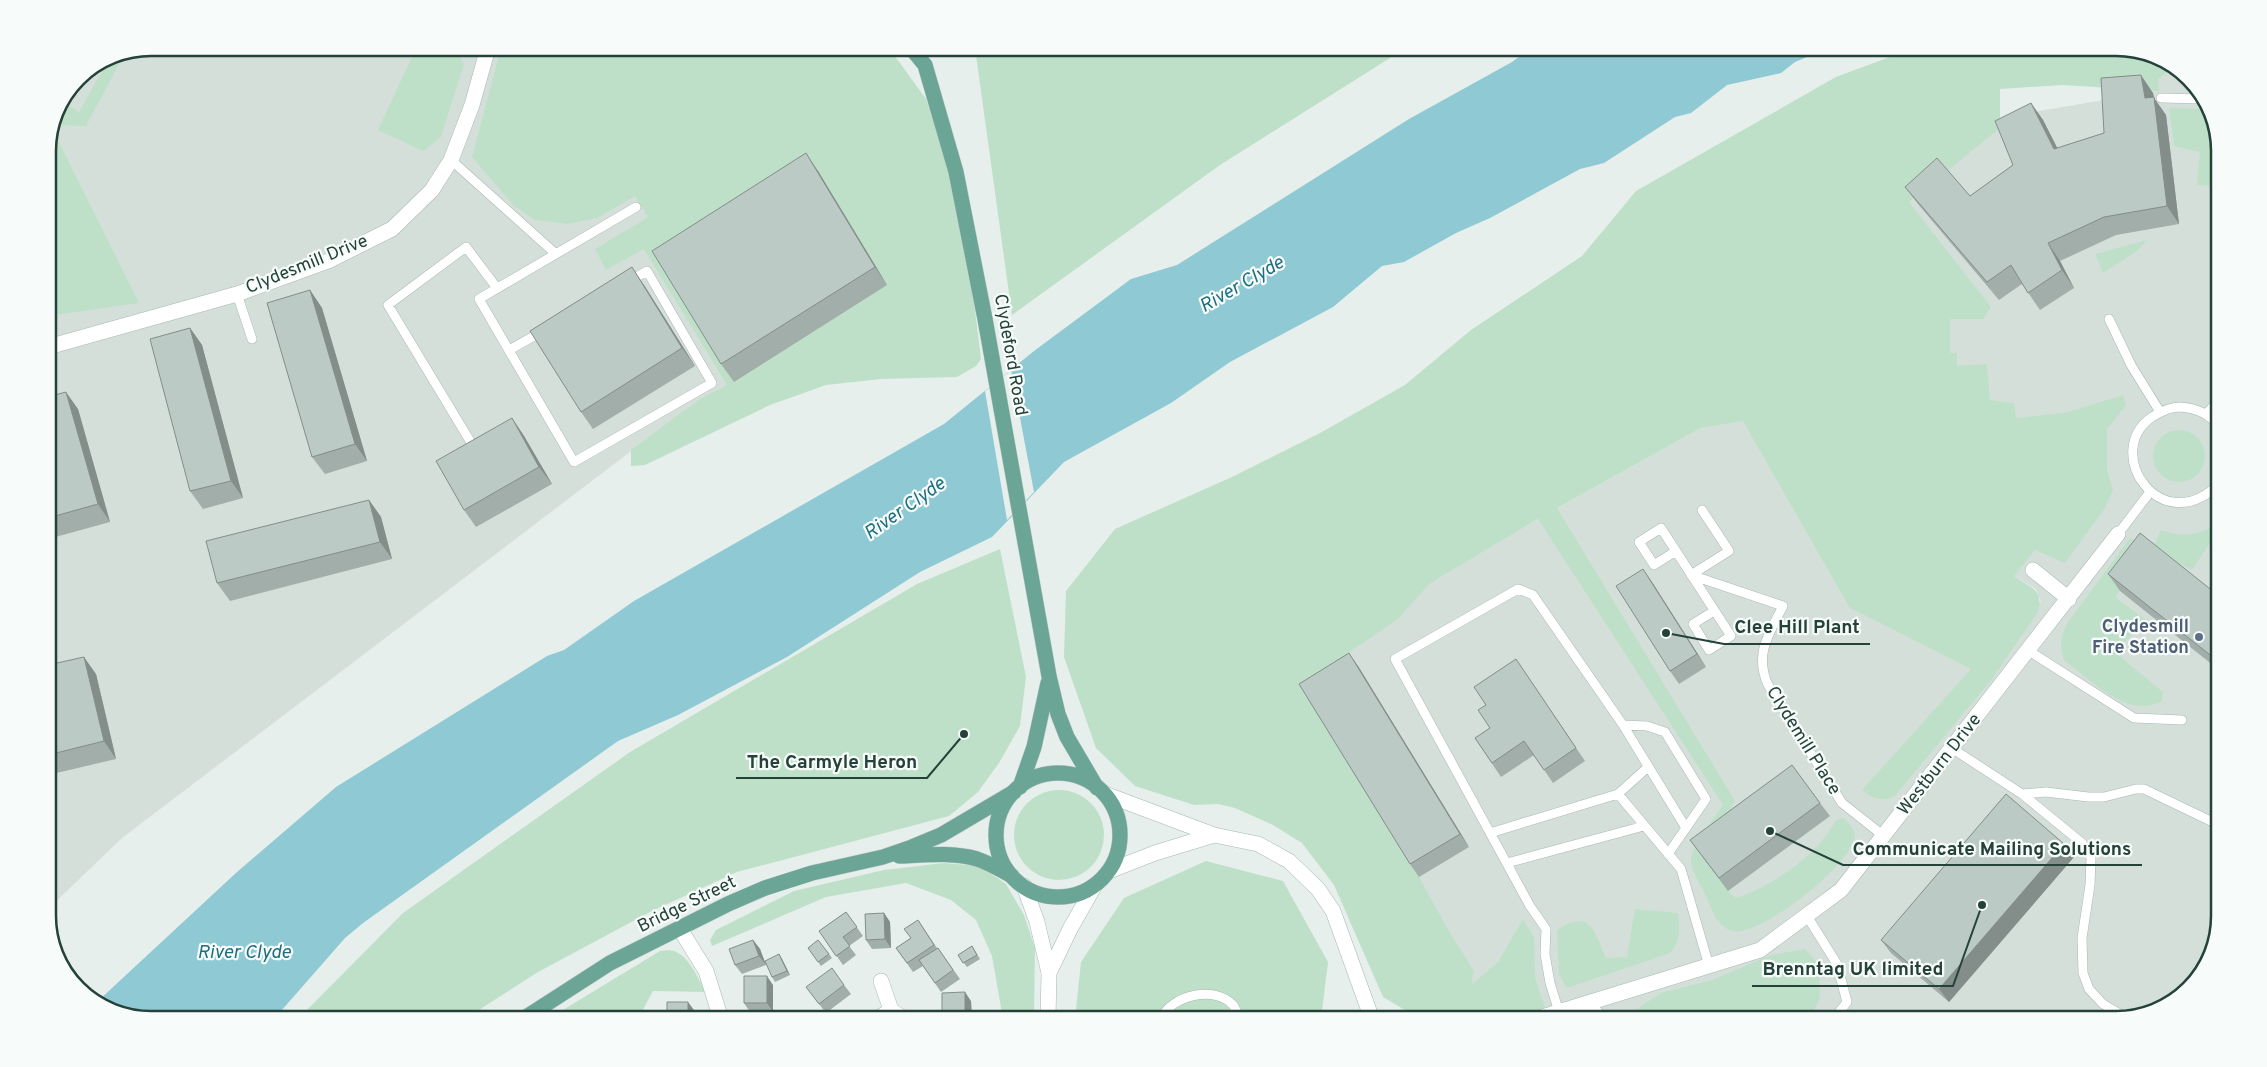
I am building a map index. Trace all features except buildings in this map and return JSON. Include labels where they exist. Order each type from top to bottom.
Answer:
[{"type":"main road","name":"Clydeford Road","points":[[918,56],[925,65],[956,172],[991,353],[1049,676],[1058,714],[1068,736],[1101,791]]},
{"type":"main road","name":"Clydeford Road","points":[[1017,790],[1034,747],[1049,676]]},
{"type":"main road","points":[[1049,774],[1070,774],[1089,781],[1101,791],[1116,812],[1121,832],[1118,852],[1110,871],[1095,885],[1077,895],[1056,897],[1036,893],[1012,876],[1005,868],[998,849],[997,829],[1002,809],[1017,790],[1030,780],[1049,774]]},
{"type":"main road","name":"Bridge Street","points":[[537,1011],[610,963],[765,888],[812,873],[883,857],[941,835],[1017,790]]},
{"type":"main road","name":"Bridge Street","points":[[883,857],[944,854],[963,856],[978,859],[1012,876]]},
{"type":"street","name":"Clydesmill Drive","points":[[56,346],[237,294],[328,261],[392,229],[432,190],[451,160],[472,105],[486,56]]},
{"type":"street","name":"Westburn Drive","points":[[1562,1011],[1760,950],[1841,890],[1885,837],[2118,534]]},
{"type":"street","points":[[2033,570],[2069,599]]},
{"type":"street","points":[[1101,791],[1214,835],[1258,844],[1289,861],[1318,889],[1333,911],[1369,1011]]},
{"type":"street","points":[[1110,871],[1155,853],[1214,835]]},
{"type":"street","points":[[1049,973],[1070,929],[1095,885]]},
{"type":"street","points":[[1024,886],[1037,922],[1049,973],[1048,1011]]},
{"type":"street","points":[[680,929],[706,970],[718,1011]]},
{"type":"street","points":[[881,981],[891,1010]]},
{"type":"lane","points":[[2161,98],[2195,99]]},
{"type":"lane","points":[[451,160],[556,254]]},
{"type":"lane","points":[[621,286],[647,271],[712,383],[574,462],[479,299],[636,208]]},
{"type":"lane","points":[[473,446],[388,305],[466,246],[497,288]]},
{"type":"lane","points":[[237,294],[252,339]]},
{"type":"lane","points":[[2109,319],[2131,365],[2160,412]]},
{"type":"lane","points":[[509,350],[552,325]]},
{"type":"lane","points":[[2211,419],[2206,414],[2192,408],[2175,407],[2160,412],[2147,421],[2137,434],[2133,449],[2134,465],[2140,480],[2150,492],[2164,500],[2195,501],[2211,492]]},
{"type":"lane","points":[[2206,414],[2211,409]]},
{"type":"lane","name":"Westburn Drive","points":[[2118,534],[2150,492]]},
{"type":"lane","points":[[1692,575],[1729,551],[1702,510]]},
{"type":"lane","points":[[1676,551],[1731,636],[1710,650],[1693,624],[1714,611]]},
{"type":"lane","name":"Clydemill Place","points":[[1692,575],[1783,606],[1762,652],[1763,674],[1842,802],[1885,837]]},
{"type":"lane","points":[[1559,1011],[1550,983],[1545,954],[1546,929],[1530,906],[1395,659],[1518,589],[1533,595],[1622,725],[1686,828]]},
{"type":"lane","points":[[2028,651],[2134,718],[2182,720]]},
{"type":"lane","points":[[1622,725],[1647,726],[1665,732],[1706,798],[1668,854]]},
{"type":"lane","points":[[1953,749],[2022,794],[2082,843],[2091,858],[2090,885],[2082,938],[2084,973],[2089,989],[2103,1004],[2115,1011]]},
{"type":"lane","points":[[1490,833],[1618,794],[1648,767]]},
{"type":"lane","points":[[2022,794],[2046,792],[2096,797],[2144,789],[2211,821]]},
{"type":"lane","points":[[1618,794],[1681,869],[1710,966]]},
{"type":"lane","points":[[1507,863],[1644,826]]},
{"type":"lane","points":[[1807,916],[1837,964],[1847,1002],[1840,1011]]},
{"type":"lane","points":[[1164,1011],[1181,998],[1212,994],[1233,1005],[1236,1011]]},
{"type":"lane","points":[[1590,1002],[1597,1011]]},
{"type":"shaded area","points":[[145,56],[850,56],[946,281],[701,398],[122,838],[56,901],[56,145],[66,109],[84,84],[99,72],[121,61]]},
{"type":"shaded area","points":[[2167,72],[2187,89],[2201,109],[2206,121],[2211,145],[2211,922],[2206,946],[2195,968],[2178,987],[2158,1001],[2128,1010],[2115,1011],[1449,1011],[1287,668],[1557,508],[1701,428],[1743,420],[1849,607],[2041,602],[2036,589],[2014,576],[1790,233],[1981,121],[2121,97]]},
{"type":"green space","points":[[412,56],[460,56],[464,64],[441,137],[423,151],[378,130]]},
{"type":"green space","points":[[499,56],[895,56],[926,99],[946,157],[970,270],[981,359],[976,366],[957,377],[881,379],[826,385],[770,405],[645,465],[631,466],[631,450],[701,398],[727,385],[644,249],[606,270],[595,249],[648,217],[635,196],[597,218],[567,224],[535,220],[513,205],[472,157]]},
{"type":"green space","points":[[976,56],[1393,56],[1220,165],[1012,315]]},
{"type":"green space","points":[[1892,56],[2122,56],[2152,64],[2167,72],[2158,79],[2159,91],[2062,85],[2000,89],[2000,128],[1909,202],[1991,307],[1983,319],[1950,319],[1950,353],[1957,353],[1957,366],[1987,364],[1990,400],[2014,403],[2016,418],[2065,413],[2123,395],[2126,405],[2107,429],[2107,470],[2113,490],[2105,508],[2065,563],[2035,550],[2014,576],[2037,593],[2039,598],[2038,612],[1992,679],[1895,796],[1882,799],[1870,796],[1862,790],[1971,669],[1849,607],[1743,421],[1701,428],[1557,508],[1735,801],[1711,845],[1728,891],[1736,898],[1765,885],[1793,868],[1818,846],[1836,820],[1843,818],[1854,831],[1855,836],[1850,848],[1839,864],[1822,880],[1803,897],[1782,911],[1763,923],[1746,930],[1733,931],[1722,926],[1697,879],[1691,861],[1695,848],[1723,805],[1538,519],[1429,584],[1398,619],[1334,663],[1309,697],[1474,971],[1471,985],[1498,962],[1523,919],[1534,937],[1535,978],[1546,1011],[1407,1011],[1383,997],[1334,885],[1302,843],[1273,825],[1235,808],[1218,804],[1194,805],[1135,786],[1096,748],[1064,657],[1066,591],[1115,529],[1232,477],[1320,433],[1405,385],[1471,330],[1582,256],[1636,191],[1836,77]]},
{"type":"green space","points":[[121,61],[86,126],[61,125],[68,105],[79,112],[102,70]]},
{"type":"green space","points":[[2169,108],[2201,109],[2206,121],[2211,145],[2211,186],[2197,185],[2200,152],[2174,146]]},
{"type":"green space","points":[[57,138],[139,303],[56,315]]},
{"type":"green space","points":[[2148,240],[2134,253],[2103,273],[2095,254]]},
{"type":"green space","points":[[2179,430],[2189,432],[2197,438],[2203,446],[2205,456],[2203,466],[2197,474],[2189,480],[2179,482],[2169,480],[2161,474],[2155,466],[2153,456],[2155,446],[2161,438],[2169,432]]},
{"type":"green space","points":[[2211,528],[2211,542],[2192,570],[2153,551],[2115,597],[2146,620],[2115,652],[2163,692],[2162,701],[2149,706],[2123,702],[2098,687],[2064,660],[2062,641],[2068,622],[2130,538],[2152,550],[2161,530],[2184,535]]},
{"type":"green space","points":[[1000,549],[1026,677],[1020,726],[999,763],[978,792],[949,816],[737,872],[652,911],[538,972],[477,1011],[306,1011],[403,913],[630,752],[917,584]]},
{"type":"green space","points":[[1059,790],[1076,793],[1091,803],[1101,818],[1104,835],[1101,852],[1091,867],[1076,877],[1059,880],[1042,877],[1027,867],[1017,852],[1014,835],[1017,818],[1027,803],[1042,793]]},
{"type":"green space","points":[[1206,861],[1283,881],[1328,962],[1322,1011],[1076,1011],[1081,962],[1124,898]]},
{"type":"green space","points":[[944,863],[980,866],[1006,884],[1024,915],[1035,948],[1034,1011],[1002,1011],[992,956],[976,920],[951,900],[906,883],[826,897],[712,946],[710,940],[716,930],[794,891],[884,870]]},
{"type":"green space","points":[[1635,909],[1678,913],[1679,934],[1676,944],[1670,953],[1567,988],[1559,975],[1557,930],[1577,921],[1584,922],[1594,932],[1606,958],[1627,957]]},
{"type":"green space","points":[[1805,949],[1819,964],[1820,998],[1814,1011],[1634,1011],[1661,993],[1712,980],[1771,955]]},
{"type":"green space","points":[[669,950],[682,955],[706,992],[653,991],[642,1011],[561,1011],[660,951]]},
{"type":"water","name":"River Clyde","points":[[1520,56],[1809,56],[1795,62],[1781,73],[1727,85],[1691,113],[1675,117],[1604,163],[1580,169],[1404,262],[1382,266],[1333,307],[1230,362],[1171,403],[1064,462],[992,537],[920,572],[787,657],[678,715],[618,741],[363,923],[345,938],[281,1011],[139,1010],[115,1003],[102,997],[237,872],[336,787],[547,656],[564,650],[634,601],[944,424],[1034,351],[1131,279],[1177,265],[1409,119]]},
{"type":"pier","points":[[1011,370],[1034,492],[1007,520],[985,391]]},
{"type":"place","name":"Clee Hill Plant","points":[[1666,633]]},
{"type":"place","name":"Clydesmill Fire Station","points":[[2199,637]]},
{"type":"place","name":"The Carmyle Heron","points":[[964,734]]},
{"type":"place","name":"Communicate Mailing Solutions","points":[[1770,831]]},
{"type":"place","name":"Brenntag UK limited","points":[[1982,905]]}]
